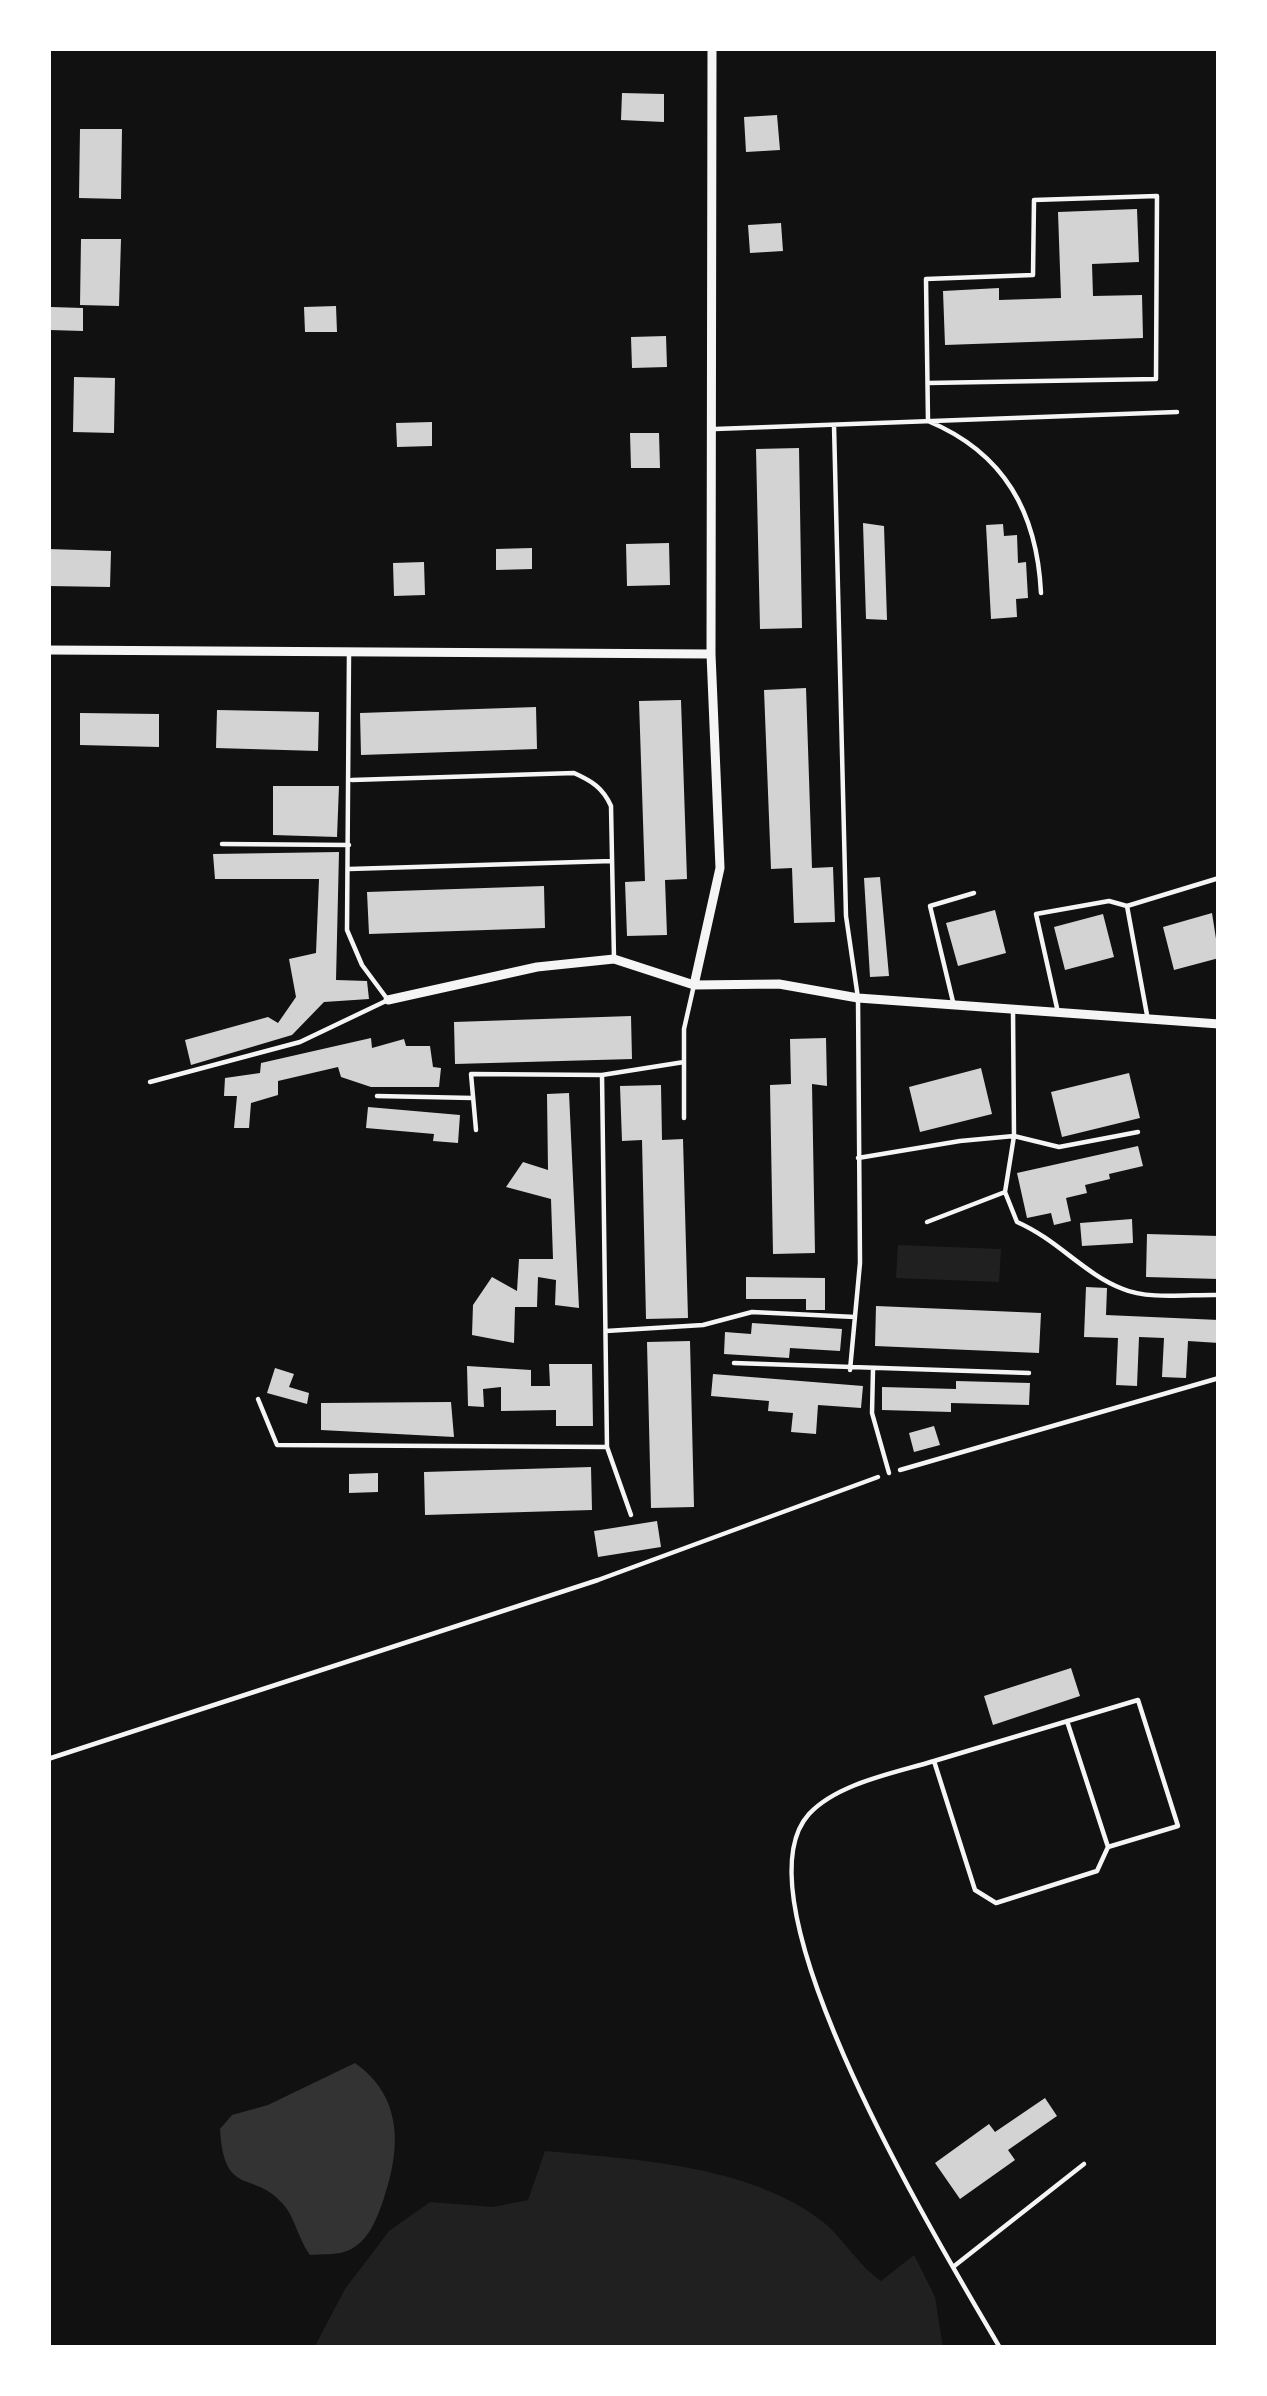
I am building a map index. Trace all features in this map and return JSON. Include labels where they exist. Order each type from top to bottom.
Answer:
[{"type":"street","points":[[694,986],[720,868],[711,653],[715,429],[712,48]]},
{"type":"street","points":[[48,650],[711,653]]},
{"type":"street","points":[[388,1000],[537,967],[614,958],[694,986],[779,984],[858,998],[1219,1024]]},
{"type":"lane","points":[[928,383],[1156,379],[1157,196],[1034,200],[1033,275],[926,279],[928,421]]},
{"type":"lane","points":[[715,429],[1177,412]]},
{"type":"lane","points":[[928,421],[958,434],[992,460],[1020,496],[1034,530],[1041,593]]},
{"type":"lane","points":[[833,425],[846,916],[858,998],[855,1317],[850,1370]]},
{"type":"lane","points":[[150,1082],[300,1042],[388,1000],[362,965],[347,929],[349,653]]},
{"type":"lane","points":[[350,780],[574,773],[605,792],[614,958]]},
{"type":"lane","points":[[222,844],[350,845]]},
{"type":"lane","points":[[349,869],[612,861]]},
{"type":"lane","points":[[1058,1014],[1036,914],[1109,901],[1127,905],[1219,878]]},
{"type":"lane","points":[[954,1006],[930,906],[974,893]]},
{"type":"lane","points":[[1127,905],[1148,1021]]},
{"type":"lane","points":[[684,1118],[684,1029],[694,986]]},
{"type":"lane","points":[[1013,1010],[1014,1136],[1005,1192],[1017,1222],[1054,1239],[1083,1265],[1126,1291],[1219,1295]]},
{"type":"lane","points":[[476,1130],[471,1074],[602,1075],[684,1062]]},
{"type":"lane","points":[[602,1075],[607,1447],[631,1515]]},
{"type":"lane","points":[[377,1096],[473,1099]]},
{"type":"lane","points":[[858,1158],[1014,1136],[1059,1147],[1138,1132]]},
{"type":"lane","points":[[927,1222],[1005,1192]]},
{"type":"lane","points":[[606,1331],[703,1325],[752,1312],[855,1317]]},
{"type":"lane","points":[[734,1363],[1029,1373]]},
{"type":"lane","points":[[873,1370],[872,1413],[889,1473]]},
{"type":"lane","points":[[258,1399],[277,1445],[607,1447]]},
{"type":"lane","points":[[1000,2348],[841,2056],[788,1886],[790,1849],[808,1814],[843,1791],[1138,1700],[1178,1826],[1108,1847]]},
{"type":"lane","points":[[934,1761],[975,1890],[996,1903],[1097,1871],[1108,1847],[1067,1721]]},
{"type":"lane","points":[[953,2266],[1084,2164]]},
{"type":"path","points":[[48,1759],[598,1580],[889,1473],[1219,1378]]},
{"type":"shaded area","points":[[898,1245],[1001,1249],[999,1282],[896,1278]]},
{"type":"shaded area","points":[[355,2063],[371,2077],[390,2107],[395,2142],[390,2179],[375,2221],[361,2242],[343,2252],[310,2255],[283,2204],[242,2180],[227,2165],[220,2129],[232,2115],[268,2105]]},
{"type":"shaded area","points":[[545,2151],[689,2168],[761,2188],[822,2221],[881,2281],[914,2255],[935,2297],[943,2348],[314,2348],[345,2289],[389,2231],[430,2202],[493,2207],[528,2200]]},
{"type":"building","points":[[622,93],[664,94],[664,122],[621,120]]},
{"type":"building","points":[[777,115],[780,150],[746,152],[744,117]]},
{"type":"building","points":[[80,129],[122,129],[121,199],[79,198]]},
{"type":"building","points":[[1137,209],[1139,262],[1092,264],[1093,296],[1142,295],[1143,338],[945,345],[943,291],[999,288],[999,300],[1061,298],[1058,212]]},
{"type":"building","points":[[781,223],[783,251],[750,253],[748,225]]},
{"type":"building","points":[[81,239],[121,239],[119,306],[80,305]]},
{"type":"building","points":[[336,306],[337,332],[305,332],[304,307]]},
{"type":"building","points":[[51,307],[83,308],[83,331],[50,330]]},
{"type":"building","points":[[666,336],[667,367],[632,368],[631,337]]},
{"type":"building","points":[[74,377],[115,378],[114,433],[73,432]]},
{"type":"building","points":[[432,422],[432,446],[397,447],[396,423]]},
{"type":"building","points":[[630,433],[659,433],[660,468],[631,468]]},
{"type":"building","points":[[799,448],[802,628],[760,629],[756,449]]},
{"type":"building","points":[[863,523],[884,526],[887,620],[866,619]]},
{"type":"building","points":[[1003,524],[1004,536],[1017,535],[1018,563],[1026,562],[1028,598],[1016,599],[1017,617],[991,619],[986,525]]},
{"type":"building","points":[[669,543],[670,585],[627,586],[626,544]]},
{"type":"building","points":[[532,548],[532,569],[496,570],[496,549]]},
{"type":"building","points":[[48,549],[111,551],[110,587],[48,586]]},
{"type":"building","points":[[424,562],[425,595],[394,596],[393,563]]},
{"type":"building","points":[[806,688],[812,868],[833,867],[835,922],[794,923],[792,868],[771,869],[764,690]]},
{"type":"building","points":[[681,700],[687,879],[665,880],[667,935],[627,936],[625,882],[645,881],[639,701]]},
{"type":"building","points":[[536,707],[537,749],[361,755],[360,713]]},
{"type":"building","points":[[217,710],[319,712],[318,751],[216,748]]},
{"type":"building","points":[[80,713],[159,714],[159,747],[80,745]]},
{"type":"building","points":[[273,786],[339,786],[337,837],[273,835]]},
{"type":"building","points":[[339,852],[336,980],[367,981],[369,999],[324,1002],[292,1035],[191,1065],[185,1040],[268,1017],[278,1023],[296,997],[289,959],[316,953],[319,879],[215,879],[213,854]]},
{"type":"building","points":[[880,877],[889,976],[870,977],[864,878]]},
{"type":"building","points":[[544,886],[545,928],[369,934],[367,892]]},
{"type":"building","points":[[995,910],[1006,953],[958,966],[946,923]]},
{"type":"building","points":[[1212,913],[1219,958],[1174,970],[1163,927]]},
{"type":"building","points":[[1103,914],[1114,957],[1065,970],[1054,927]]},
{"type":"building","points":[[631,1016],[632,1059],[455,1064],[454,1022]]},
{"type":"building","points":[[371,1038],[372,1048],[404,1039],[406,1046],[430,1046],[433,1067],[441,1068],[439,1087],[371,1087],[341,1077],[338,1067],[278,1081],[278,1095],[251,1103],[249,1128],[234,1128],[237,1096],[224,1096],[225,1078],[260,1073],[261,1063]]},
{"type":"building","points":[[826,1038],[827,1086],[812,1084],[815,1253],[773,1254],[770,1085],[791,1084],[790,1039]]},
{"type":"building","points":[[981,1068],[992,1114],[920,1132],[909,1087]]},
{"type":"building","points":[[1129,1073],[1140,1118],[1062,1137],[1051,1092]]},
{"type":"building","points":[[661,1085],[662,1140],[683,1139],[688,1318],[646,1319],[642,1140],[622,1141],[620,1086]]},
{"type":"building","points":[[569,1093],[579,1308],[555,1305],[556,1280],[538,1277],[537,1307],[515,1307],[514,1343],[472,1335],[473,1305],[492,1277],[517,1291],[519,1259],[553,1259],[551,1199],[506,1187],[523,1162],[548,1170],[547,1094]]},
{"type":"building","points":[[368,1107],[460,1115],[458,1143],[433,1141],[434,1134],[366,1128]]},
{"type":"building","points":[[1138,1146],[1143,1166],[1109,1174],[1110,1179],[1085,1185],[1087,1193],[1066,1198],[1071,1221],[1054,1225],[1051,1213],[1027,1218],[1017,1173]]},
{"type":"building","points":[[1132,1219],[1133,1243],[1082,1246],[1080,1223]]},
{"type":"building","points":[[1147,1234],[1219,1236],[1219,1279],[1146,1277]]},
{"type":"building","points":[[746,1277],[825,1278],[825,1310],[806,1310],[806,1299],[746,1299]]},
{"type":"building","points":[[1086,1287],[1107,1288],[1106,1315],[1219,1320],[1219,1343],[1188,1341],[1186,1378],[1162,1377],[1164,1338],[1139,1337],[1137,1386],[1116,1385],[1118,1338],[1084,1337]]},
{"type":"building","points":[[876,1306],[1041,1313],[1039,1353],[875,1346]]},
{"type":"building","points":[[752,1323],[842,1329],[840,1351],[790,1348],[789,1358],[724,1354],[725,1332],[751,1334]]},
{"type":"building","points":[[690,1341],[694,1507],[651,1508],[647,1342]]},
{"type":"building","points":[[549,1364],[592,1364],[593,1426],[556,1426],[556,1410],[501,1411],[501,1387],[483,1389],[484,1407],[468,1406],[467,1366],[531,1370],[531,1386],[550,1386]]},
{"type":"building","points":[[275,1368],[294,1374],[289,1387],[309,1393],[307,1404],[267,1393]]},
{"type":"building","points":[[713,1374],[863,1386],[861,1408],[818,1405],[816,1434],[791,1432],[793,1413],[768,1411],[769,1401],[711,1396]]},
{"type":"building","points":[[956,1381],[1030,1383],[1029,1405],[951,1403],[951,1412],[882,1410],[882,1387],[956,1389]]},
{"type":"building","points":[[451,1402],[454,1437],[321,1430],[321,1403]]},
{"type":"building","points":[[934,1426],[940,1445],[914,1452],[909,1433]]},
{"type":"building","points":[[591,1467],[592,1510],[425,1515],[424,1472]]},
{"type":"building","points":[[378,1473],[378,1492],[349,1493],[349,1474]]},
{"type":"building","points":[[657,1521],[661,1547],[598,1557],[594,1531]]},
{"type":"building","points":[[1071,1668],[1080,1696],[993,1725],[984,1696]]},
{"type":"building","points":[[1045,2098],[1057,2116],[1008,2150],[1015,2160],[960,2199],[935,2163],[989,2124],[995,2132]]}]
